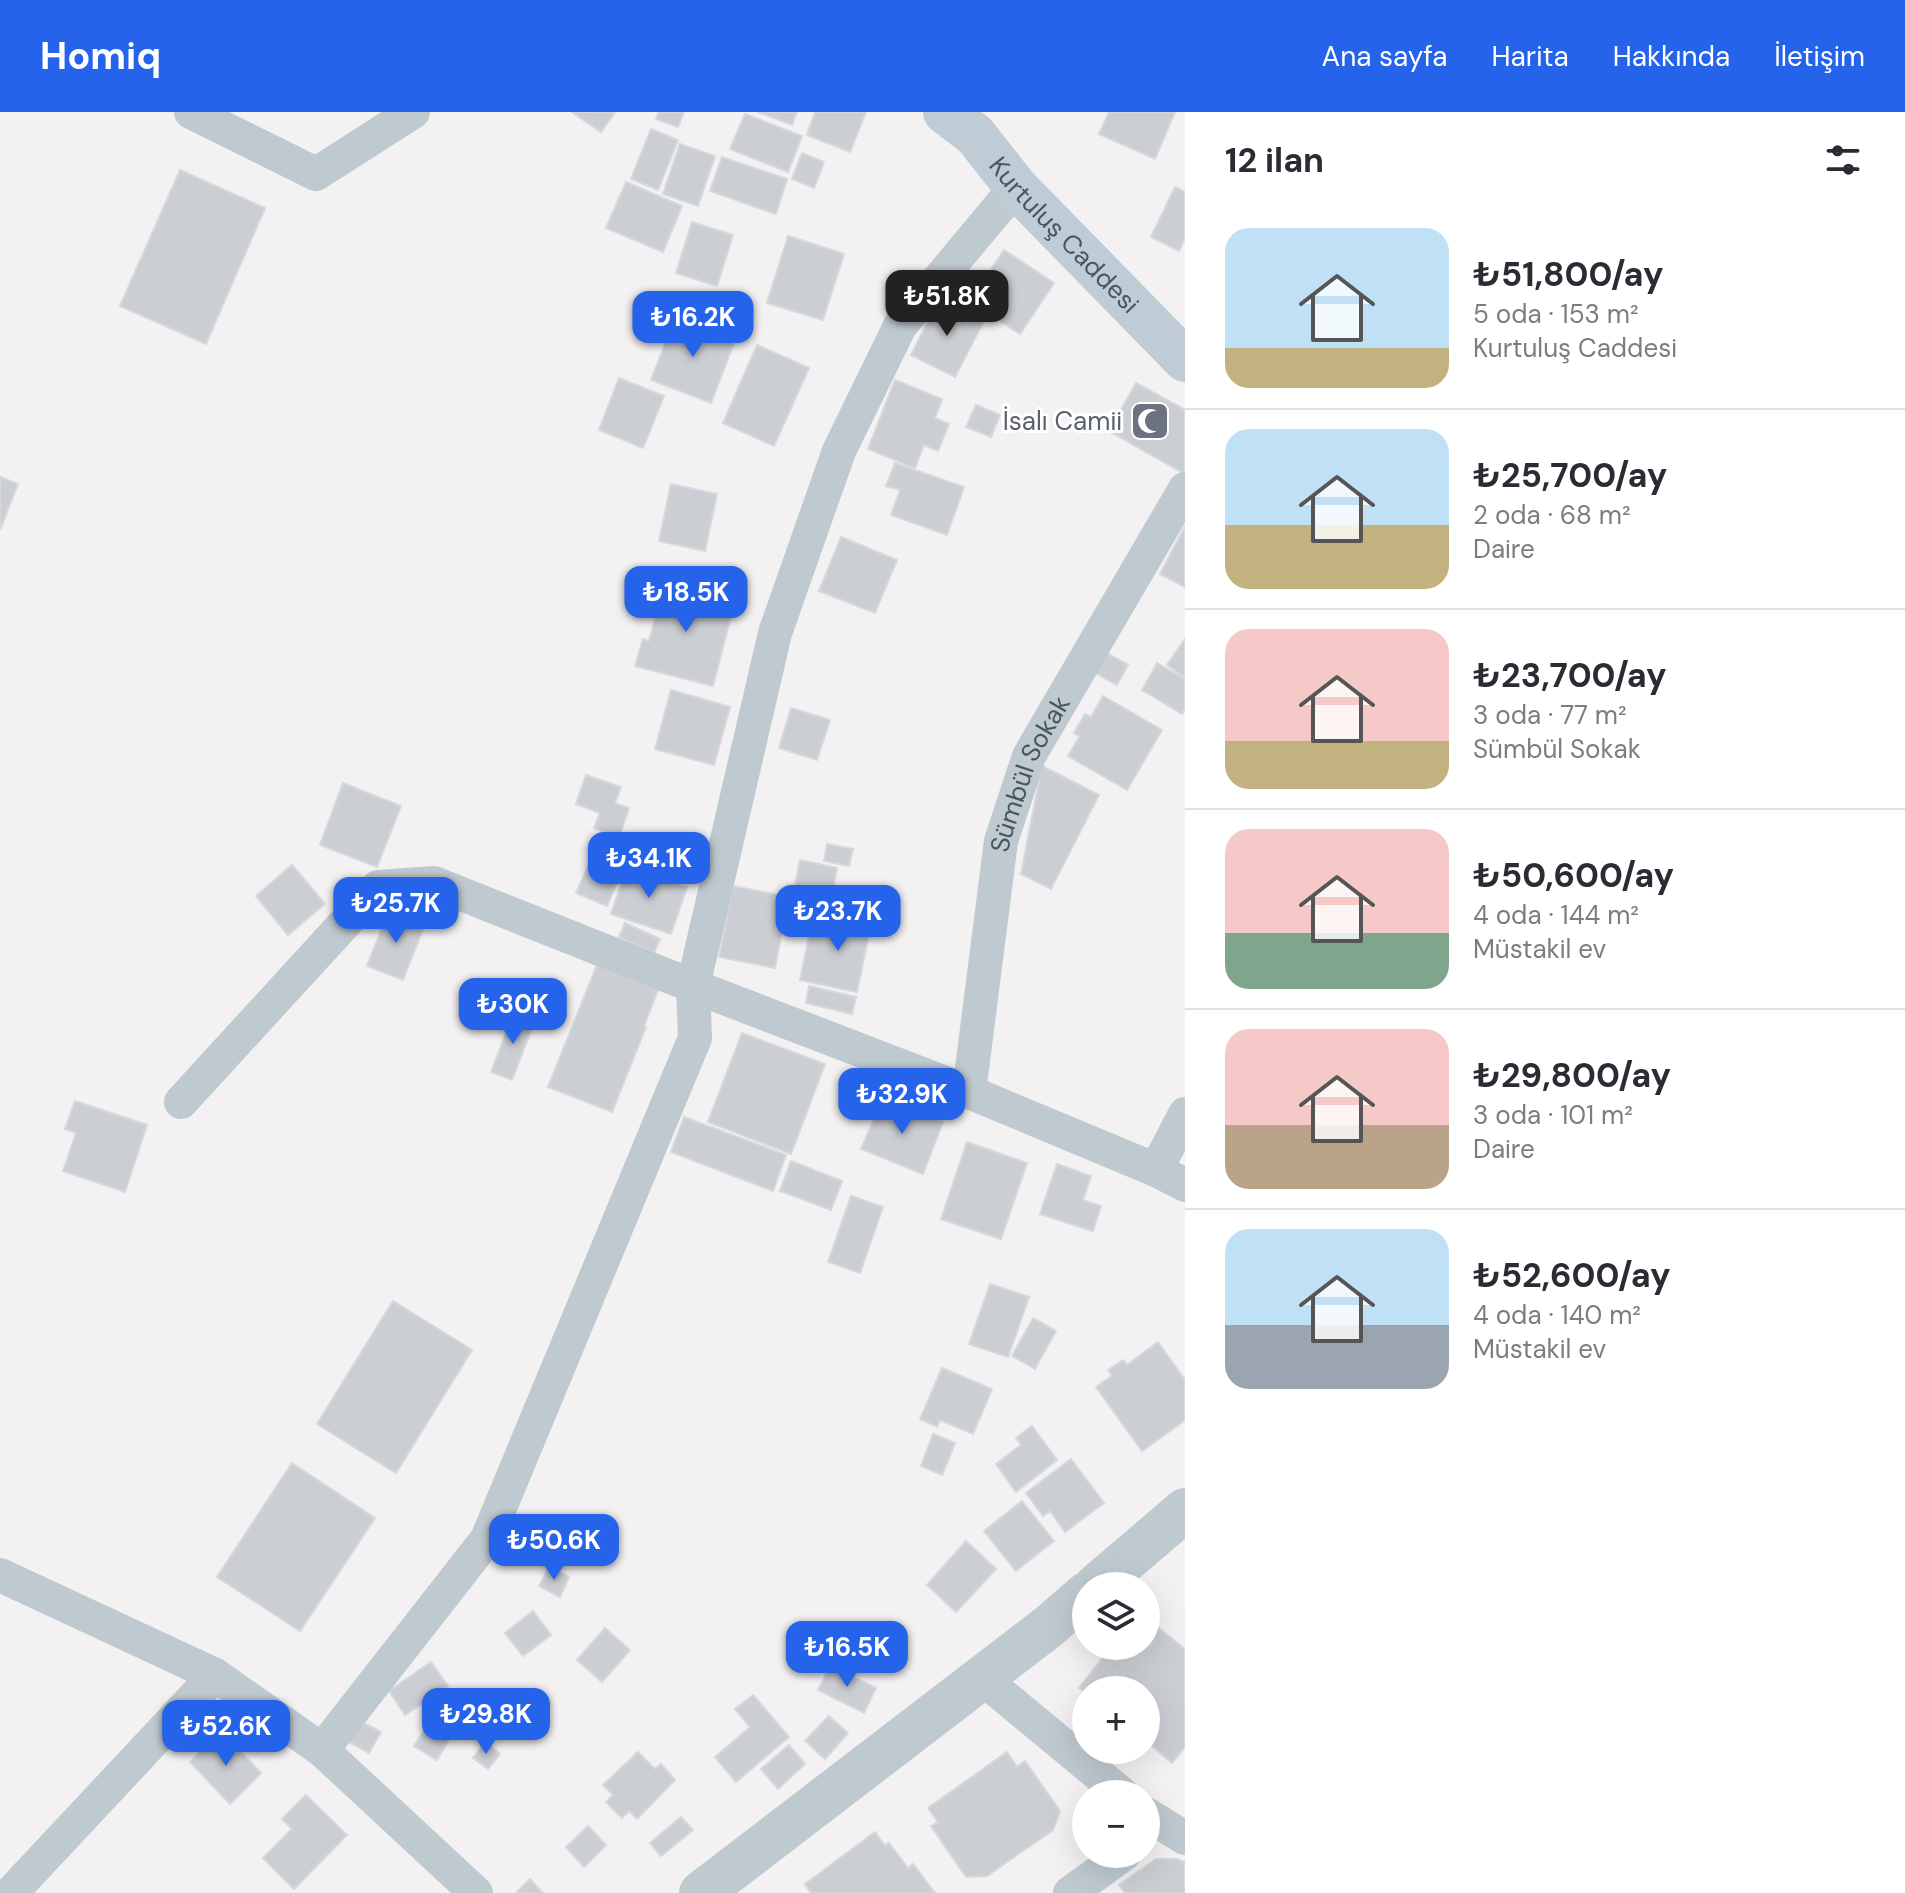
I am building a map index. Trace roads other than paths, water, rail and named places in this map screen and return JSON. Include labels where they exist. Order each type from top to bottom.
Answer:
[{"type":"main road","name":"Kurtuluş Caddesi","points":[[965,120],[1016,187],[1185,360]]},
{"type":"street","points":[[191,112],[316,174],[413,112]]},
{"type":"street","points":[[322,1750],[487,1539],[695,1038],[693,986],[775,633],[839,451],[900,326],[1016,187]]},
{"type":"street","name":"Sümbül Sokak","points":[[969,1092],[1001,841],[1029,756],[1185,489]]},
{"type":"street","points":[[181,1102],[378,887],[434,883],[969,1092],[1171,1178],[1185,1114]]},
{"type":"street","points":[[1112,1572],[1185,1510]]},
{"type":"street","points":[[0,1575],[215,1675],[322,1750],[476,1893]]},
{"type":"street","points":[[701,1893],[1072,1606]]},
{"type":"street","points":[[11,1893],[215,1675]]},
{"type":"street","points":[[982,1678],[1104,1780]]},
{"type":"street","points":[[1160,1822],[1185,1838]]},
{"type":"street","points":[[1070,1893],[1105,1868]]},
{"type":"place","name":"İsalı Camii","points":[[1150,421]]}]
